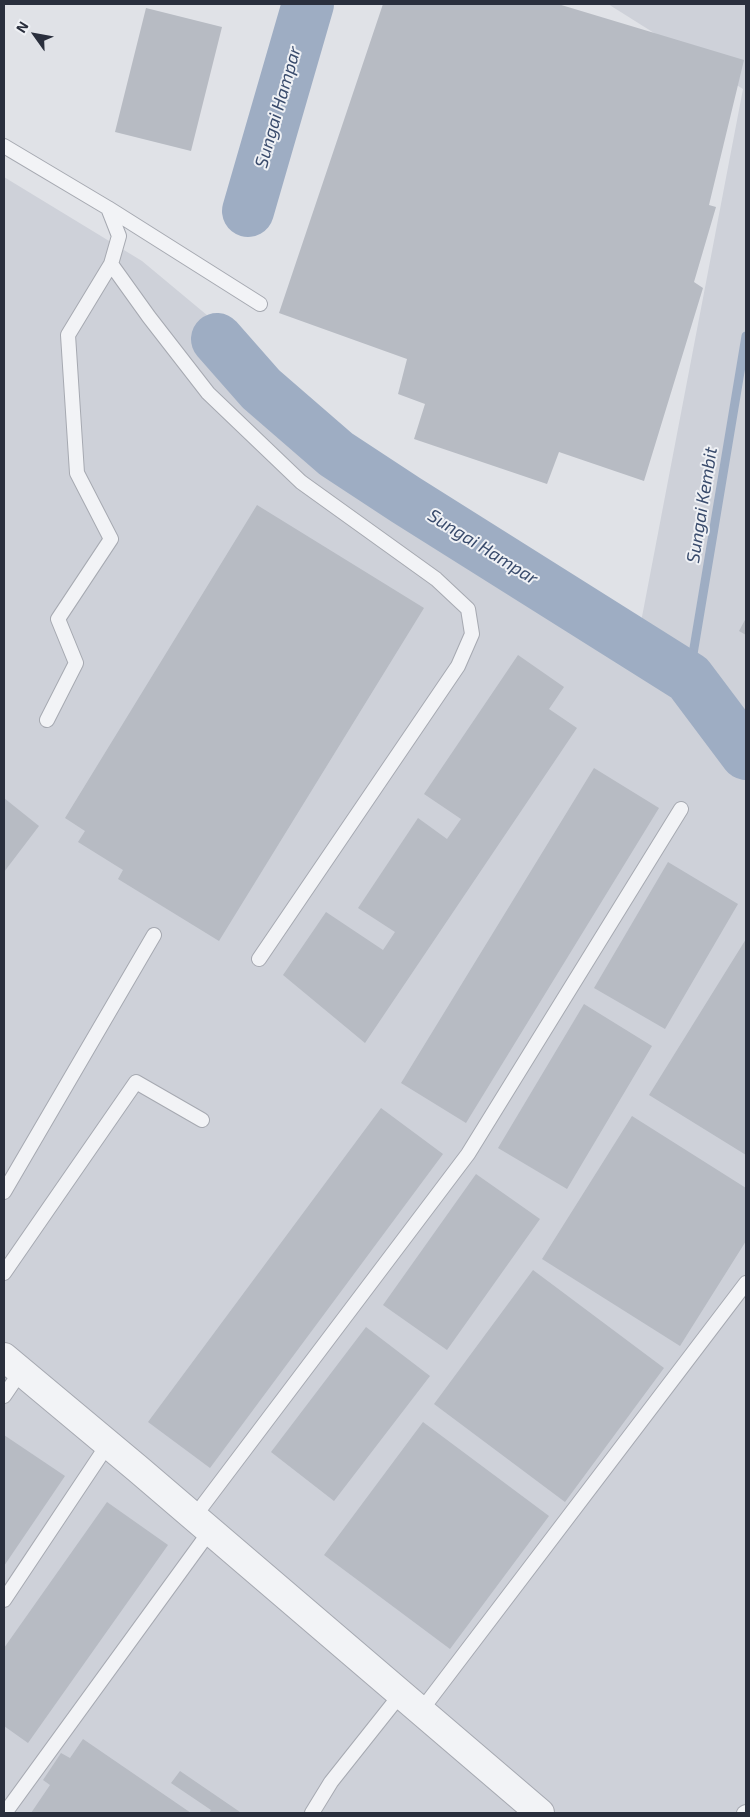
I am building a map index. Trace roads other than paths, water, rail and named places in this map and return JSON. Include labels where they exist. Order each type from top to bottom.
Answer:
[{"type":"street","points":[[12,1364],[540,1813]]},
{"type":"lane","points":[[4,146],[108,208],[260,304]]},
{"type":"lane","points":[[46,720],[76,663],[58,620],[111,539],[77,473],[68,335],[111,264],[119,236],[108,208]]},
{"type":"lane","points":[[111,264],[149,318],[208,392],[301,482],[436,579],[468,608],[472,634],[458,666],[259,959]]},
{"type":"lane","points":[[5,1813],[202,1524],[468,1154],[681,809]]},
{"type":"lane","points":[[4,1192],[154,934]]},
{"type":"lane","points":[[4,1273],[136,1082],[202,1120]]},
{"type":"lane","points":[[312,1813],[331,1782],[410,1703],[746,1283]]},
{"type":"lane","points":[[4,1396],[12,1364]]},
{"type":"lane","points":[[4,1600],[108,1444]]},
{"type":"waterway","name":"Sungai Hampar","points":[[248,211],[308,4]]},
{"type":"waterway","name":"Sungai Kembit","points":[[689,678],[746,336]]},
{"type":"waterway","name":"Sungai Hampar","points":[[217,339],[261,389],[336,454],[689,678],[746,754]]}]
